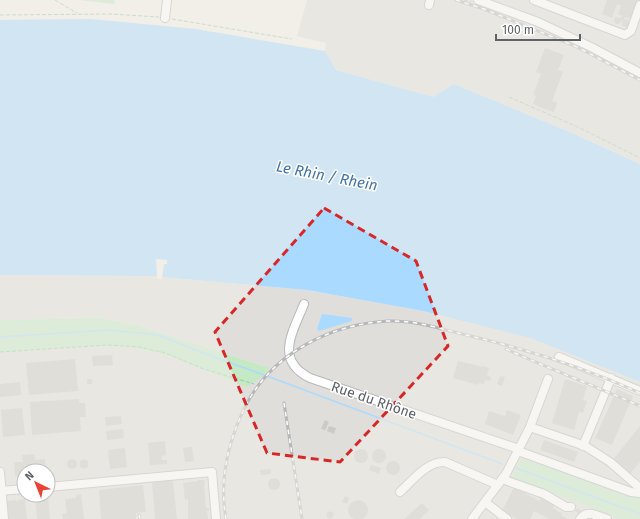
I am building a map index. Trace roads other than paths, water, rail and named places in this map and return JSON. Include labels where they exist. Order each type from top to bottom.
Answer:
[{"type":"street","points":[[164,18],[167,0]]},
{"type":"street","points":[[478,0],[538,22],[591,47],[640,73]]},
{"type":"street","points":[[534,0],[625,35],[631,31],[640,5]]},
{"type":"street","name":"Rue du Rhône","points":[[304,304],[290,341],[288,351],[292,363],[303,374],[310,378],[519,450],[631,492],[640,493]]},
{"type":"street","points":[[559,357],[640,391]]},
{"type":"street","points":[[583,446],[611,378]]},
{"type":"street","points":[[472,519],[500,482],[519,450],[530,427],[548,379]]},
{"type":"street","points":[[530,427],[583,446],[610,462],[640,488]]},
{"type":"street","points":[[400,492],[430,465],[438,462],[445,462],[500,482],[544,494],[566,507],[572,507]]},
{"type":"street","points":[[0,472],[4,519]]},
{"type":"street","points":[[56,486],[212,472],[216,519]]},
{"type":"street","points":[[1,491],[16,490]]},
{"type":"street","points":[[484,502],[507,519]]},
{"type":"street","points":[[580,519],[584,514],[588,513],[607,519]]},
{"type":"water","name":"Le Rhin / Rhein","points":[[91,19],[196,29],[325,51],[336,70],[433,97],[454,84],[572,133],[640,164],[640,382],[530,338],[423,311],[307,290],[151,276],[0,275],[0,20]]},
{"type":"water","points":[[322,314],[352,318],[352,321],[319,331],[317,329]]},
{"type":"waterway","points":[[0,337],[110,330],[158,335],[502,464]]},
{"type":"waterway","points":[[516,468],[640,514]]},
{"type":"railway","points":[[456,0],[484,9],[575,46],[640,80]]},
{"type":"railway","points":[[226,519],[224,489],[227,460],[234,432],[246,405],[272,370],[288,356],[325,335],[346,328],[367,323],[388,321],[425,325],[508,345],[575,367],[640,393]]},
{"type":"railway","points":[[506,349],[640,406]]},
{"type":"railway","points":[[284,403],[302,519]]},
{"type":"railway","points":[[139,515],[140,519]]}]
